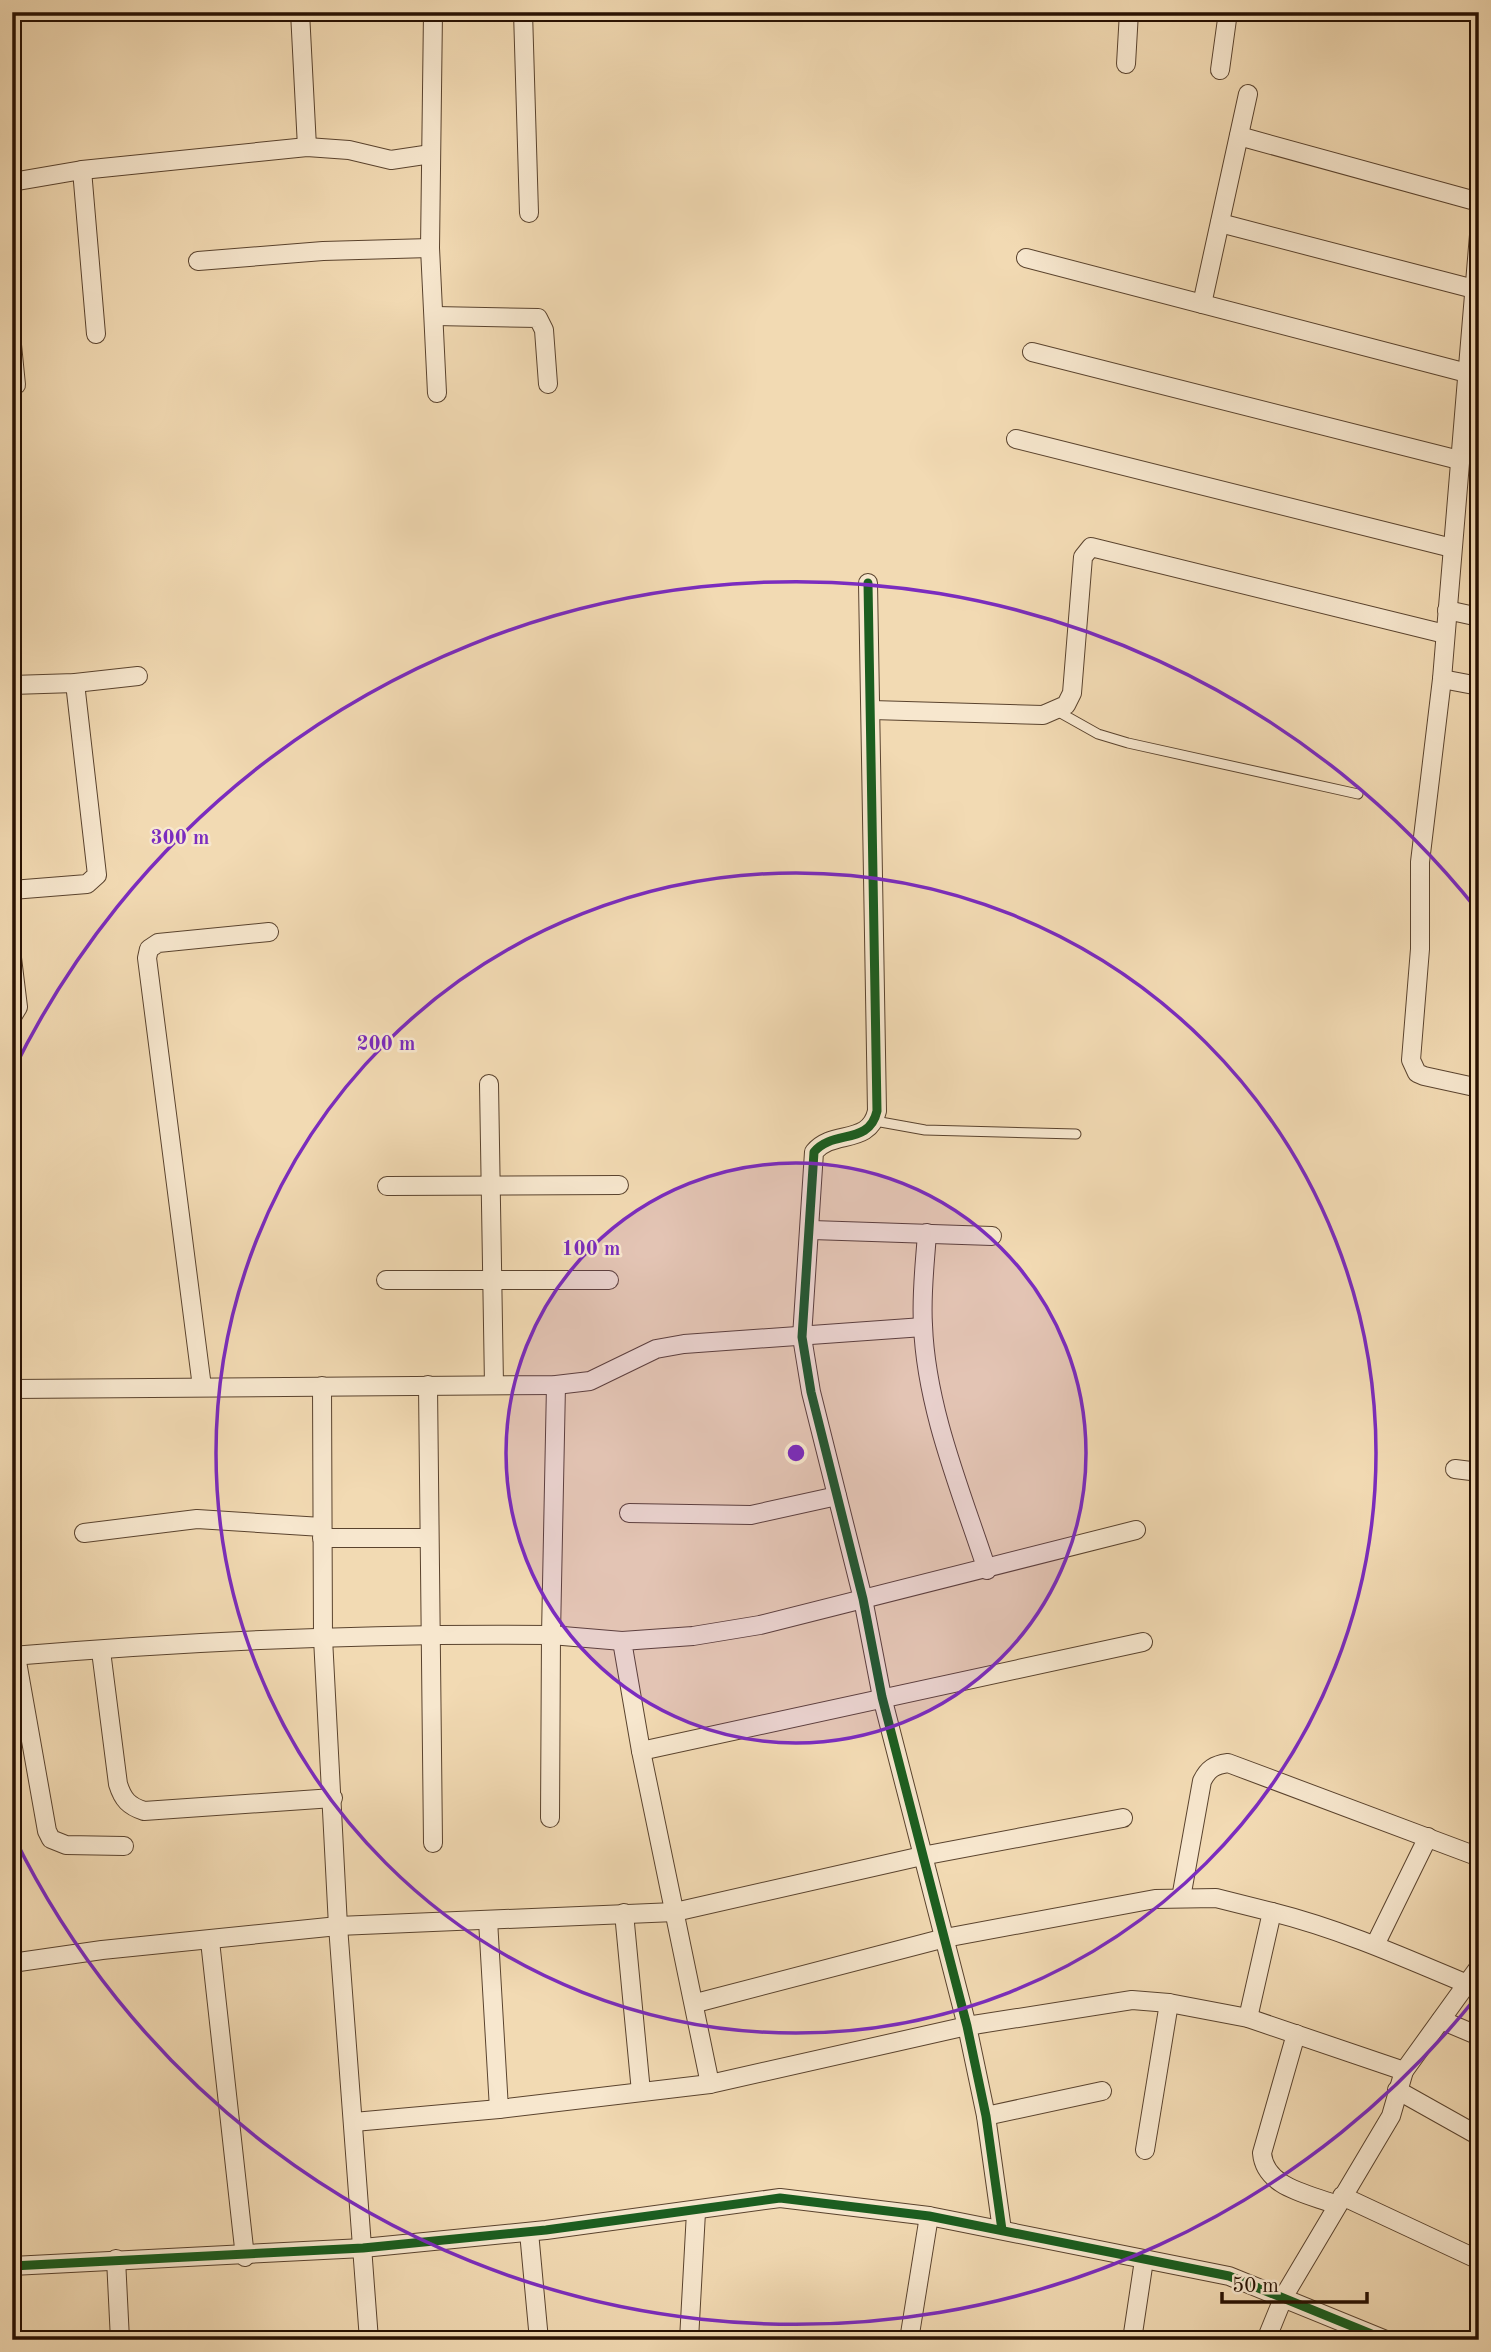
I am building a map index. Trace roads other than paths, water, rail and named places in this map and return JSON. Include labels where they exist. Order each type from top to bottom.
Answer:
[{"type":"street","points":[[300,12],[307,147]]},
{"type":"street","points":[[433,12],[430,248],[437,393]]},
{"type":"street","points":[[523,12],[528,213]]},
{"type":"street","points":[[1126,64],[1129,12]]},
{"type":"street","points":[[1220,70],[1228,12]]},
{"type":"street","points":[[1202,304],[1248,94]]},
{"type":"street","points":[[1239,136],[1479,202]]},
{"type":"street","points":[[12,182],[82,170],[307,147],[349,150],[391,160],[431,154]]},
{"type":"street","points":[[82,170],[96,334]]},
{"type":"street","points":[[1220,223],[1474,289]]},
{"type":"street","points":[[1479,235],[1442,679],[1420,862],[1420,949],[1411,1060],[1417,1073],[1424,1076],[1479,1088]]},
{"type":"street","points":[[198,261],[323,251],[430,248]]},
{"type":"street","points":[[1026,258],[1467,373]]},
{"type":"street","points":[[435,316],[538,318],[544,330],[548,384]]},
{"type":"street","points":[[12,345],[16,385]]},
{"type":"street","points":[[1032,352],[1459,460]]},
{"type":"street","points":[[1016,439],[1452,548]]},
{"type":"street","points":[[872,710],[1044,715],[1057,712],[1066,705],[1072,693],[1083,557],[1091,547],[1445,634]]},
{"type":"street","points":[[868,583],[872,710],[875,1121],[858,1135],[822,1142],[814,1152],[812,1230],[802,1337],[811,1392],[863,1598],[882,1697],[967,2026],[986,2116],[1002,2230]]},
{"type":"street","points":[[1447,610],[1479,617]]},
{"type":"street","points":[[12,685],[75,683],[138,676]]},
{"type":"street","points":[[1442,679],[1479,686]]},
{"type":"street","points":[[12,890],[87,884],[97,875],[75,683]]},
{"type":"street","points":[[202,1387],[147,958],[149,949],[158,943],[269,932]]},
{"type":"street","points":[[12,957],[18,1007],[12,1017]]},
{"type":"street","points":[[489,1084],[494,1385]]},
{"type":"street","points":[[387,1186],[619,1185]]},
{"type":"street","points":[[812,1230],[992,1236]]},
{"type":"street","points":[[927,1233],[923,1327],[932,1386],[948,1451],[987,1570]]},
{"type":"street","points":[[386,1280],[609,1280]]},
{"type":"street","points":[[12,1389],[556,1385],[590,1381],[656,1349],[923,1327]]},
{"type":"street","points":[[428,1385],[433,1843]]},
{"type":"street","points":[[550,1818],[556,1385]]},
{"type":"street","points":[[322,1386],[323,1638],[338,1926],[369,2340]]},
{"type":"street","points":[[1455,1469],[1479,1472]]},
{"type":"street","points":[[629,1513],[751,1515],[793,1508],[837,1496]]},
{"type":"street","points":[[84,1533],[197,1519],[322,1533],[429,1538]]},
{"type":"street","points":[[124,1846],[66,1845],[51,1839],[47,1831],[14,1656],[430,1633],[551,1635],[622,1641],[693,1636],[747,1627],[987,1570],[1136,1530]]},
{"type":"street","points":[[622,1641],[641,1751],[696,2003],[710,2084]]},
{"type":"street","points":[[641,1751],[1143,1642]]},
{"type":"street","points":[[102,1651],[118,1784],[123,1798],[132,1807],[144,1811],[333,1798]]},
{"type":"street","points":[[1181,1898],[1202,1781],[1207,1771],[1228,1763],[1479,1857]]},
{"type":"street","points":[[12,1963],[102,1950],[338,1926],[675,1912],[922,1856],[1123,1818]]},
{"type":"street","points":[[1375,1945],[1428,1837]]},
{"type":"street","points":[[696,2003],[945,1938],[1156,1899],[1181,1898],[1216,1898],[1272,1912],[1375,1945],[1467,1984]]},
{"type":"street","points":[[1248,2018],[1272,1912]]},
{"type":"street","points":[[624,1913],[641,2092]]},
{"type":"street","points":[[488,1920],[499,2109]]},
{"type":"street","points":[[210,1941],[246,2257]]},
{"type":"street","points":[[1266,2340],[1284,2296],[1391,2116],[1404,2071],[1479,1967]]},
{"type":"street","points":[[354,2122],[499,2109],[710,2084],[967,2026],[1093,2004],[1132,2000],[1169,2003],[1248,2018],[1404,2071]]},
{"type":"street","points":[[1146,2150],[1169,2003]]},
{"type":"street","points":[[1441,2020],[1479,2036]]},
{"type":"street","points":[[1296,2034],[1262,2153],[1263,2165],[1268,2175],[1278,2182],[1340,2200],[1479,2260]]},
{"type":"street","points":[[1397,2090],[1479,2136]]},
{"type":"street","points":[[986,2116],[1102,2091]]},
{"type":"street","points":[[12,2266],[116,2259],[246,2257],[363,2248],[696,2212],[780,2198],[929,2216],[1229,2276],[1284,2296],[1386,2340]]},
{"type":"street","points":[[689,2340],[696,2212]]},
{"type":"street","points":[[909,2340],[929,2216]]},
{"type":"street","points":[[528,2232],[539,2340]]},
{"type":"street","points":[[116,2259],[120,2340]]},
{"type":"street","points":[[1132,2340],[1144,2260]]},
{"type":"lane","points":[[1057,712],[1098,734],[1128,743],[1358,794]]},
{"type":"lane","points":[[875,1121],[925,1130],[1076,1134]]}]
